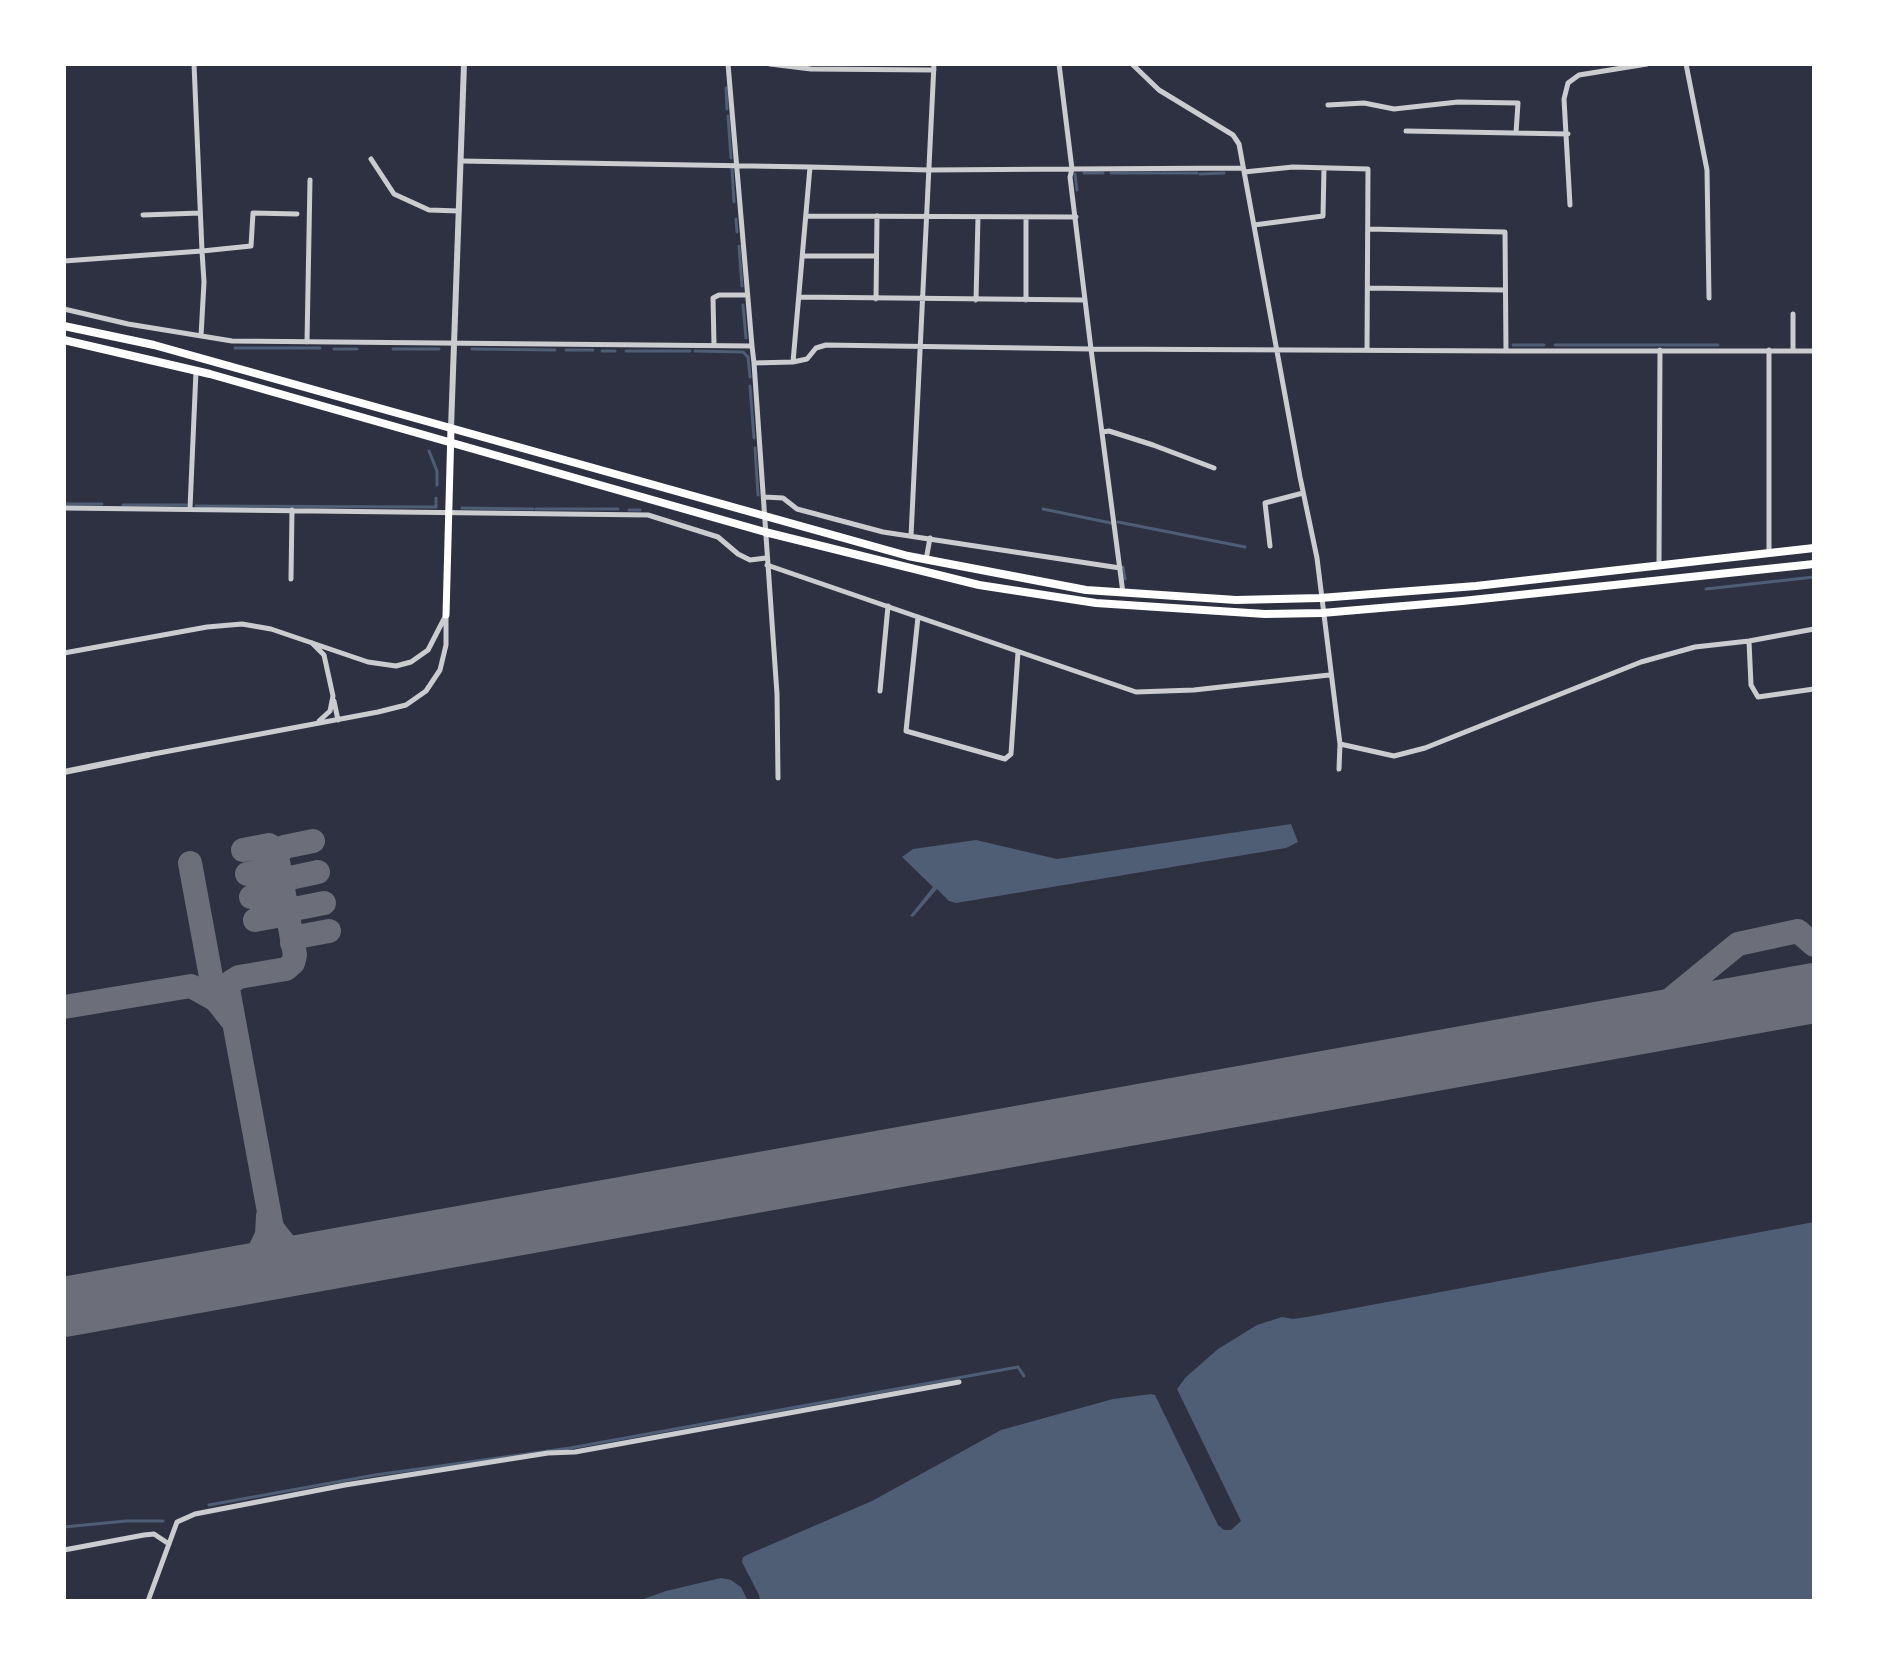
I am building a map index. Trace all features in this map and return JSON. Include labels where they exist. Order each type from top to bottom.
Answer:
[{"type":"highway","points":[[64,326],[154,345],[926,560],[1123,594],[1236,600],[1320,598],[1476,586],[1814,548]]},
{"type":"highway","points":[[64,340],[196,371],[765,532],[979,585],[1084,602],[1265,614],[1322,613],[1814,564]]},
{"type":"main road","points":[[446,615],[451,428]]},
{"type":"street","points":[[194,64],[204,282],[201,336]]},
{"type":"street","points":[[451,428],[464,64]]},
{"type":"street","points":[[728,64],[764,497],[777,694],[778,778]]},
{"type":"street","points":[[770,64],[811,69],[934,67],[911,536]]},
{"type":"street","points":[[1059,64],[1072,169],[1070,177],[1123,594]]},
{"type":"street","points":[[1132,64],[1159,90],[1233,135],[1239,144],[1317,558],[1329,675],[1340,744],[1339,769]]},
{"type":"street","points":[[1570,205],[1565,91],[1572,79],[1586,73],[1647,64]]},
{"type":"street","points":[[1686,64],[1707,170],[1709,298]]},
{"type":"street","points":[[1328,105],[1364,103],[1394,109],[1458,102],[1518,103],[1516,133]]},
{"type":"street","points":[[1406,131],[1568,134]]},
{"type":"street","points":[[371,159],[394,194],[429,210],[459,211]]},
{"type":"street","points":[[461,161],[929,170],[1368,169],[1367,350]]},
{"type":"street","points":[[793,362],[810,167]]},
{"type":"street","points":[[1254,225],[1323,216],[1324,168]]},
{"type":"street","points":[[307,342],[310,180]]},
{"type":"street","points":[[143,215],[200,213]]},
{"type":"street","points":[[64,261],[251,246],[253,213],[297,214]]},
{"type":"street","points":[[806,216],[1076,217]]},
{"type":"street","points":[[876,299],[877,216]]},
{"type":"street","points":[[976,300],[978,217]]},
{"type":"street","points":[[1026,217],[1026,300]]},
{"type":"street","points":[[1368,229],[1505,232],[1506,351]]},
{"type":"street","points":[[803,256],[876,256]]},
{"type":"street","points":[[1368,288],[1505,290]]},
{"type":"street","points":[[714,345],[713,298],[719,295],[747,295]]},
{"type":"street","points":[[799,297],[1085,300]]},
{"type":"street","points":[[64,309],[232,341],[752,346]]},
{"type":"street","points":[[1793,314],[1793,351]]},
{"type":"street","points":[[754,363],[807,359],[816,348],[826,345],[1814,351]]},
{"type":"street","points":[[1659,565],[1660,350]]},
{"type":"street","points":[[1769,350],[1769,553]]},
{"type":"street","points":[[190,508],[196,371]]},
{"type":"street","points":[[1102,432],[1138,441],[1214,468]]},
{"type":"street","points":[[1270,546],[1265,503],[1303,493]]},
{"type":"street","points":[[764,497],[783,498],[797,509],[883,532],[1120,568]]},
{"type":"street","points":[[64,508],[648,515],[718,537],[750,560],[767,562],[1136,692],[1176,691],[1329,675]]},
{"type":"street","points":[[291,579],[292,510]]},
{"type":"street","points":[[926,560],[930,538]]},
{"type":"street","points":[[880,691],[888,606]]},
{"type":"street","points":[[64,653],[238,624],[255,624],[377,664],[401,665],[415,660],[428,650],[446,615]]},
{"type":"street","points":[[64,772],[401,707],[426,691],[437,676],[444,660],[446,615]]},
{"type":"street","points":[[918,617],[906,731],[1005,759],[1011,754],[1018,652]]},
{"type":"street","points":[[1340,744],[1394,756],[1425,748],[1641,662],[1695,647],[1814,629]]},
{"type":"street","points":[[1749,641],[1751,685],[1758,697],[1814,689]]},
{"type":"street","points":[[311,642],[324,655],[338,720]]},
{"type":"street","points":[[312,725],[328,714],[333,696]]},
{"type":"street","points":[[148,1601],[177,1522],[195,1514],[453,1468],[548,1453],[575,1452],[959,1382]]},
{"type":"street","points":[[64,1550],[154,1534],[169,1544]]},
{"type":"water","points":[[1291,824],[1298,842],[1286,848],[956,903],[949,901],[937,889],[913,917],[910,916],[933,887],[902,857],[913,849],[976,840],[1057,859]]},
{"type":"water","points":[[1814,1222],[1814,1601],[760,1601],[742,1562],[743,1557],[749,1554],[872,1501],[1001,1430],[1113,1399],[1151,1394],[1155,1395],[1218,1525],[1224,1530],[1231,1530],[1241,1521],[1177,1389],[1218,1349],[1257,1325],[1282,1317],[1307,1317]]},
{"type":"water","points":[[721,1578],[741,1587],[748,1601],[638,1601],[666,1591]]},
{"type":"waterway","points":[[726,88],[727,109]]},
{"type":"waterway","points":[[728,116],[731,158]]},
{"type":"waterway","points":[[732,169],[734,202]]},
{"type":"waterway","points":[[1084,173],[1103,173]]},
{"type":"waterway","points":[[1111,173],[1160,173]]},
{"type":"waterway","points":[[1162,173],[1197,173]]},
{"type":"waterway","points":[[1200,174],[1224,173]]},
{"type":"waterway","points":[[1075,174],[1077,190]]},
{"type":"waterway","points":[[736,219],[737,232]]},
{"type":"waterway","points":[[739,246],[742,286]]},
{"type":"waterway","points":[[743,305],[746,338]]},
{"type":"waterway","points":[[1513,345],[1544,345]]},
{"type":"waterway","points":[[1555,345],[1718,345]]},
{"type":"waterway","points":[[235,348],[320,348]]},
{"type":"waterway","points":[[334,349],[357,349]]},
{"type":"waterway","points":[[393,349],[439,349]]},
{"type":"waterway","points":[[472,349],[555,350]]},
{"type":"waterway","points":[[566,350],[593,350]]},
{"type":"waterway","points":[[602,351],[615,351]]},
{"type":"waterway","points":[[626,351],[690,351]]},
{"type":"waterway","points":[[695,351],[743,352],[748,357],[750,377]]},
{"type":"waterway","points":[[750,386],[754,438]]},
{"type":"waterway","points":[[755,448],[758,495]]},
{"type":"waterway","points":[[429,451],[437,471],[437,485]]},
{"type":"waterway","points":[[196,506],[436,507],[436,498]]},
{"type":"waterway","points":[[64,504],[102,504]]},
{"type":"waterway","points":[[123,505],[186,505]]},
{"type":"waterway","points":[[462,508],[533,509]]},
{"type":"waterway","points":[[536,509],[618,509]]},
{"type":"waterway","points":[[1043,509],[1111,523]]},
{"type":"waterway","points":[[629,510],[640,510]]},
{"type":"waterway","points":[[1118,522],[1245,547]]},
{"type":"waterway","points":[[1123,567],[1125,579]]},
{"type":"waterway","points":[[1706,589],[1814,577]]},
{"type":"waterway","points":[[209,1505],[375,1475],[570,1448],[1018,1367],[1024,1376]]},
{"type":"waterway","points":[[64,1527],[163,1521]]},
{"type":"taxiway","points":[[313,841],[284,847],[277,856],[295,955],[293,963],[286,969],[239,977],[231,982],[228,989],[272,1228],[287,1247],[303,1255],[341,1257]]},
{"type":"taxiway","points":[[243,850],[269,845],[275,849],[277,856]]},
{"type":"taxiway","points":[[190,863],[212,982],[221,1004]]},
{"type":"taxiway","points":[[247,874],[274,868],[280,872]]},
{"type":"taxiway","points":[[282,886],[290,878],[318,872]]},
{"type":"taxiway","points":[[251,897],[278,892],[284,895]]},
{"type":"taxiway","points":[[288,917],[294,909],[324,903]]},
{"type":"taxiway","points":[[255,920],[282,915],[289,920]]},
{"type":"taxiway","points":[[292,943],[297,937],[329,931]]},
{"type":"taxiway","points":[[1614,1029],[1649,1017],[1738,944],[1798,931],[1814,945]]},
{"type":"taxiway","points":[[64,1007],[191,986],[216,1000],[231,1019]]},
{"type":"taxiway","points":[[221,1279],[243,1269],[257,1256],[267,1235],[268,1216]]},
{"type":"runway","points":[[64,1307],[1814,993]]}]
